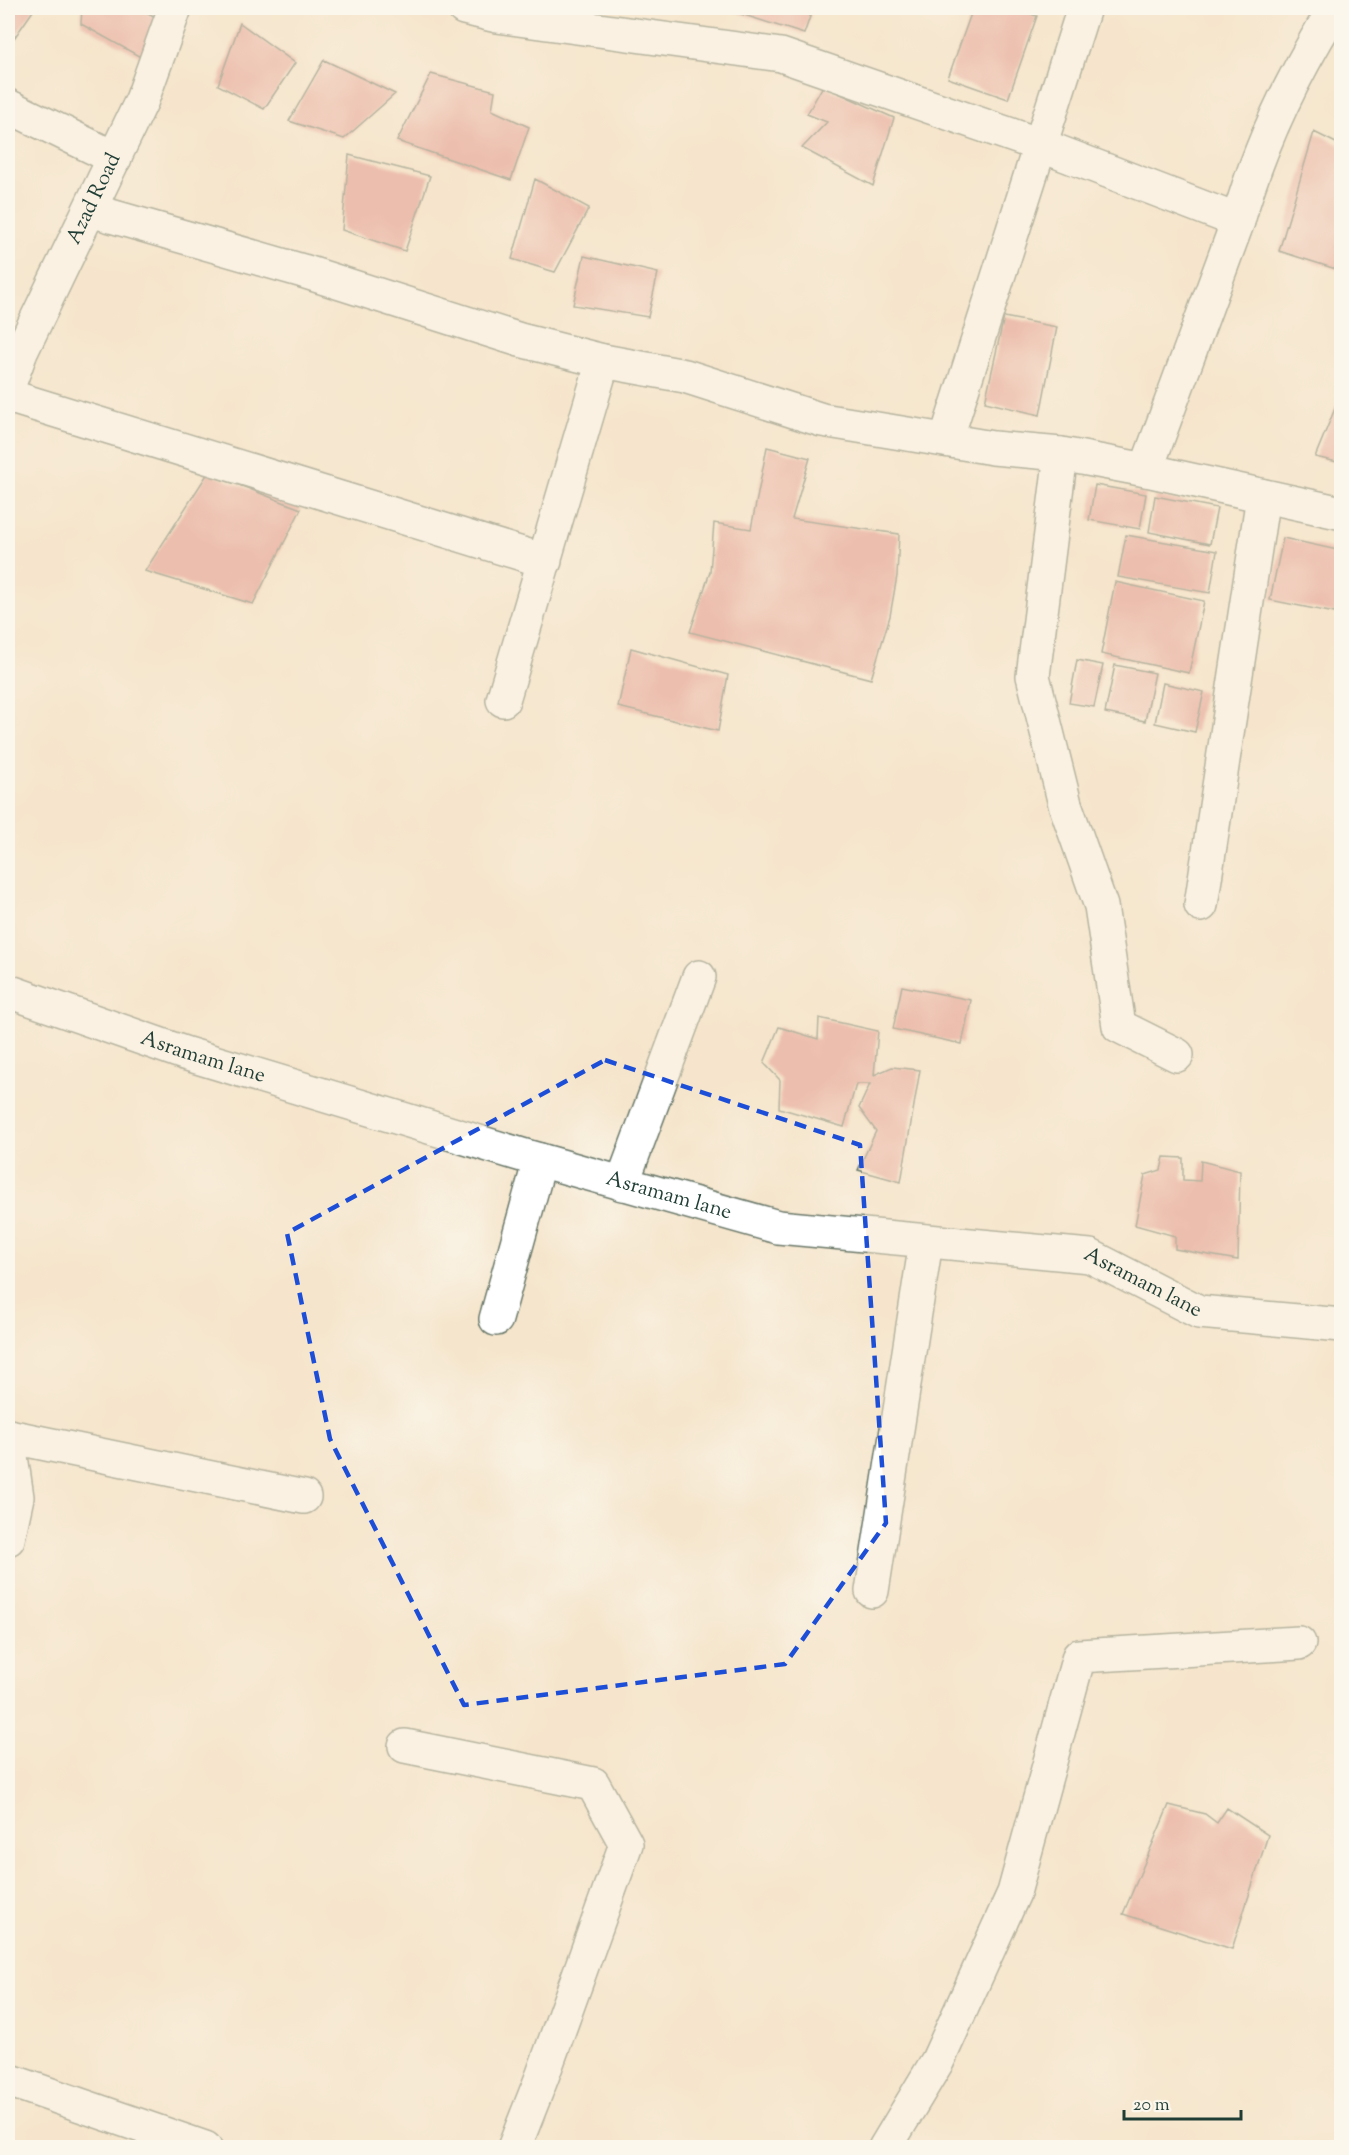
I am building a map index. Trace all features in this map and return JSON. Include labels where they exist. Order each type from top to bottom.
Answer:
[{"type":"street","name":"Azad Road","points":[[8,387],[21,352],[142,100],[175,8]]},
{"type":"street","points":[[464,8],[496,16],[781,55],[1040,145],[1238,221]]},
{"type":"street","points":[[946,440],[1084,8]]},
{"type":"street","points":[[1146,470],[1238,221],[1246,190],[1295,73],[1335,14]]},
{"type":"street","points":[[8,105],[115,158]]},
{"type":"street","points":[[90,210],[303,271],[520,340],[603,361],[685,376],[822,420],[993,448],[1061,454],[1146,470],[1341,513]]},
{"type":"street","points":[[503,700],[603,361]]},
{"type":"street","points":[[8,396],[545,561]]},
{"type":"street","points":[[1061,454],[1033,676],[1065,804],[1101,906],[1119,1026],[1177,1055]]},
{"type":"street","points":[[1201,905],[1263,496]]},
{"type":"street","points":[[622,1184],[699,977]]},
{"type":"street","name":"Asramam lane","points":[[8,991],[184,1053],[540,1160],[778,1227],[1090,1256],[1199,1312],[1341,1324]]},
{"type":"street","points":[[496,1319],[540,1160]]},
{"type":"street","points":[[872,1591],[926,1242]]},
{"type":"street","points":[[8,1539],[17,1497],[8,1436],[304,1497]]},
{"type":"street","points":[[885,2148],[938,2060],[1014,1893],[1079,1656],[1299,1643]]},
{"type":"street","points":[[405,1746],[593,1784],[627,1844],[514,2148]]},
{"type":"street","points":[[8,2080],[205,2148]]},
{"type":"highlighted area","points":[[605,1060],[860,1145],[886,1523],[785,1664],[464,1705],[330,1439],[287,1233]]},
{"type":"building","points":[[8,8],[35,8],[8,47]]},
{"type":"building","points":[[82,8],[145,8],[144,11],[160,19],[144,59],[81,24]]},
{"type":"building","points":[[722,8],[813,8],[804,34]]},
{"type":"building","points":[[973,8],[1012,8],[1037,16],[1008,99],[948,78]]},
{"type":"building","points":[[240,23],[295,63],[264,109],[218,85]]},
{"type":"building","points":[[324,60],[395,94],[344,139],[289,121]]},
{"type":"building","points":[[431,74],[495,91],[492,110],[529,127],[511,180],[397,141]]},
{"type":"building","points":[[823,86],[894,118],[873,186],[802,148],[827,122],[807,114]]},
{"type":"building","points":[[1314,132],[1342,146],[1342,271],[1279,251]]},
{"type":"building","points":[[349,155],[430,176],[405,251],[342,230]]},
{"type":"building","points":[[535,179],[589,208],[555,272],[512,259]]},
{"type":"building","points":[[584,256],[658,273],[648,317],[573,305]]},
{"type":"building","points":[[1004,317],[1057,327],[1040,415],[985,402]]},
{"type":"building","points":[[1342,394],[1342,463],[1315,457]]},
{"type":"building","points":[[767,447],[810,458],[792,519],[899,534],[897,576],[890,616],[871,679],[690,632],[710,572],[714,523],[751,529]]},
{"type":"building","points":[[208,473],[301,509],[253,604],[145,571]]},
{"type":"building","points":[[1095,485],[1146,494],[1140,529],[1089,520]]},
{"type":"building","points":[[1155,496],[1217,508],[1210,544],[1149,532]]},
{"type":"building","points":[[1126,535],[1217,551],[1210,593],[1118,577]]},
{"type":"building","points":[[1283,538],[1342,551],[1342,578],[1335,613],[1270,600]]},
{"type":"building","points":[[1115,582],[1204,601],[1189,673],[1101,654]]},
{"type":"building","points":[[631,648],[728,675],[718,731],[618,707]]},
{"type":"building","points":[[1077,660],[1103,665],[1094,707],[1069,703]]},
{"type":"building","points":[[1115,665],[1155,673],[1145,721],[1105,713]]},
{"type":"building","points":[[1163,683],[1204,692],[1195,732],[1155,723]]},
{"type":"building","points":[[902,986],[971,1000],[962,1044],[893,1029]]},
{"type":"building","points":[[819,1018],[878,1031],[874,1075],[892,1067],[920,1070],[901,1182],[858,1170],[876,1131],[859,1108],[870,1084],[856,1084],[844,1127],[779,1108],[780,1080],[764,1063],[779,1027],[818,1039]]},
{"type":"building","points":[[1164,1157],[1183,1158],[1183,1180],[1200,1181],[1201,1161],[1240,1171],[1238,1260],[1175,1249],[1175,1236],[1135,1225],[1145,1175],[1161,1170]]},
{"type":"building","points":[[1169,1805],[1205,1814],[1217,1823],[1227,1808],[1268,1835],[1232,1949],[1123,1914]]}]
